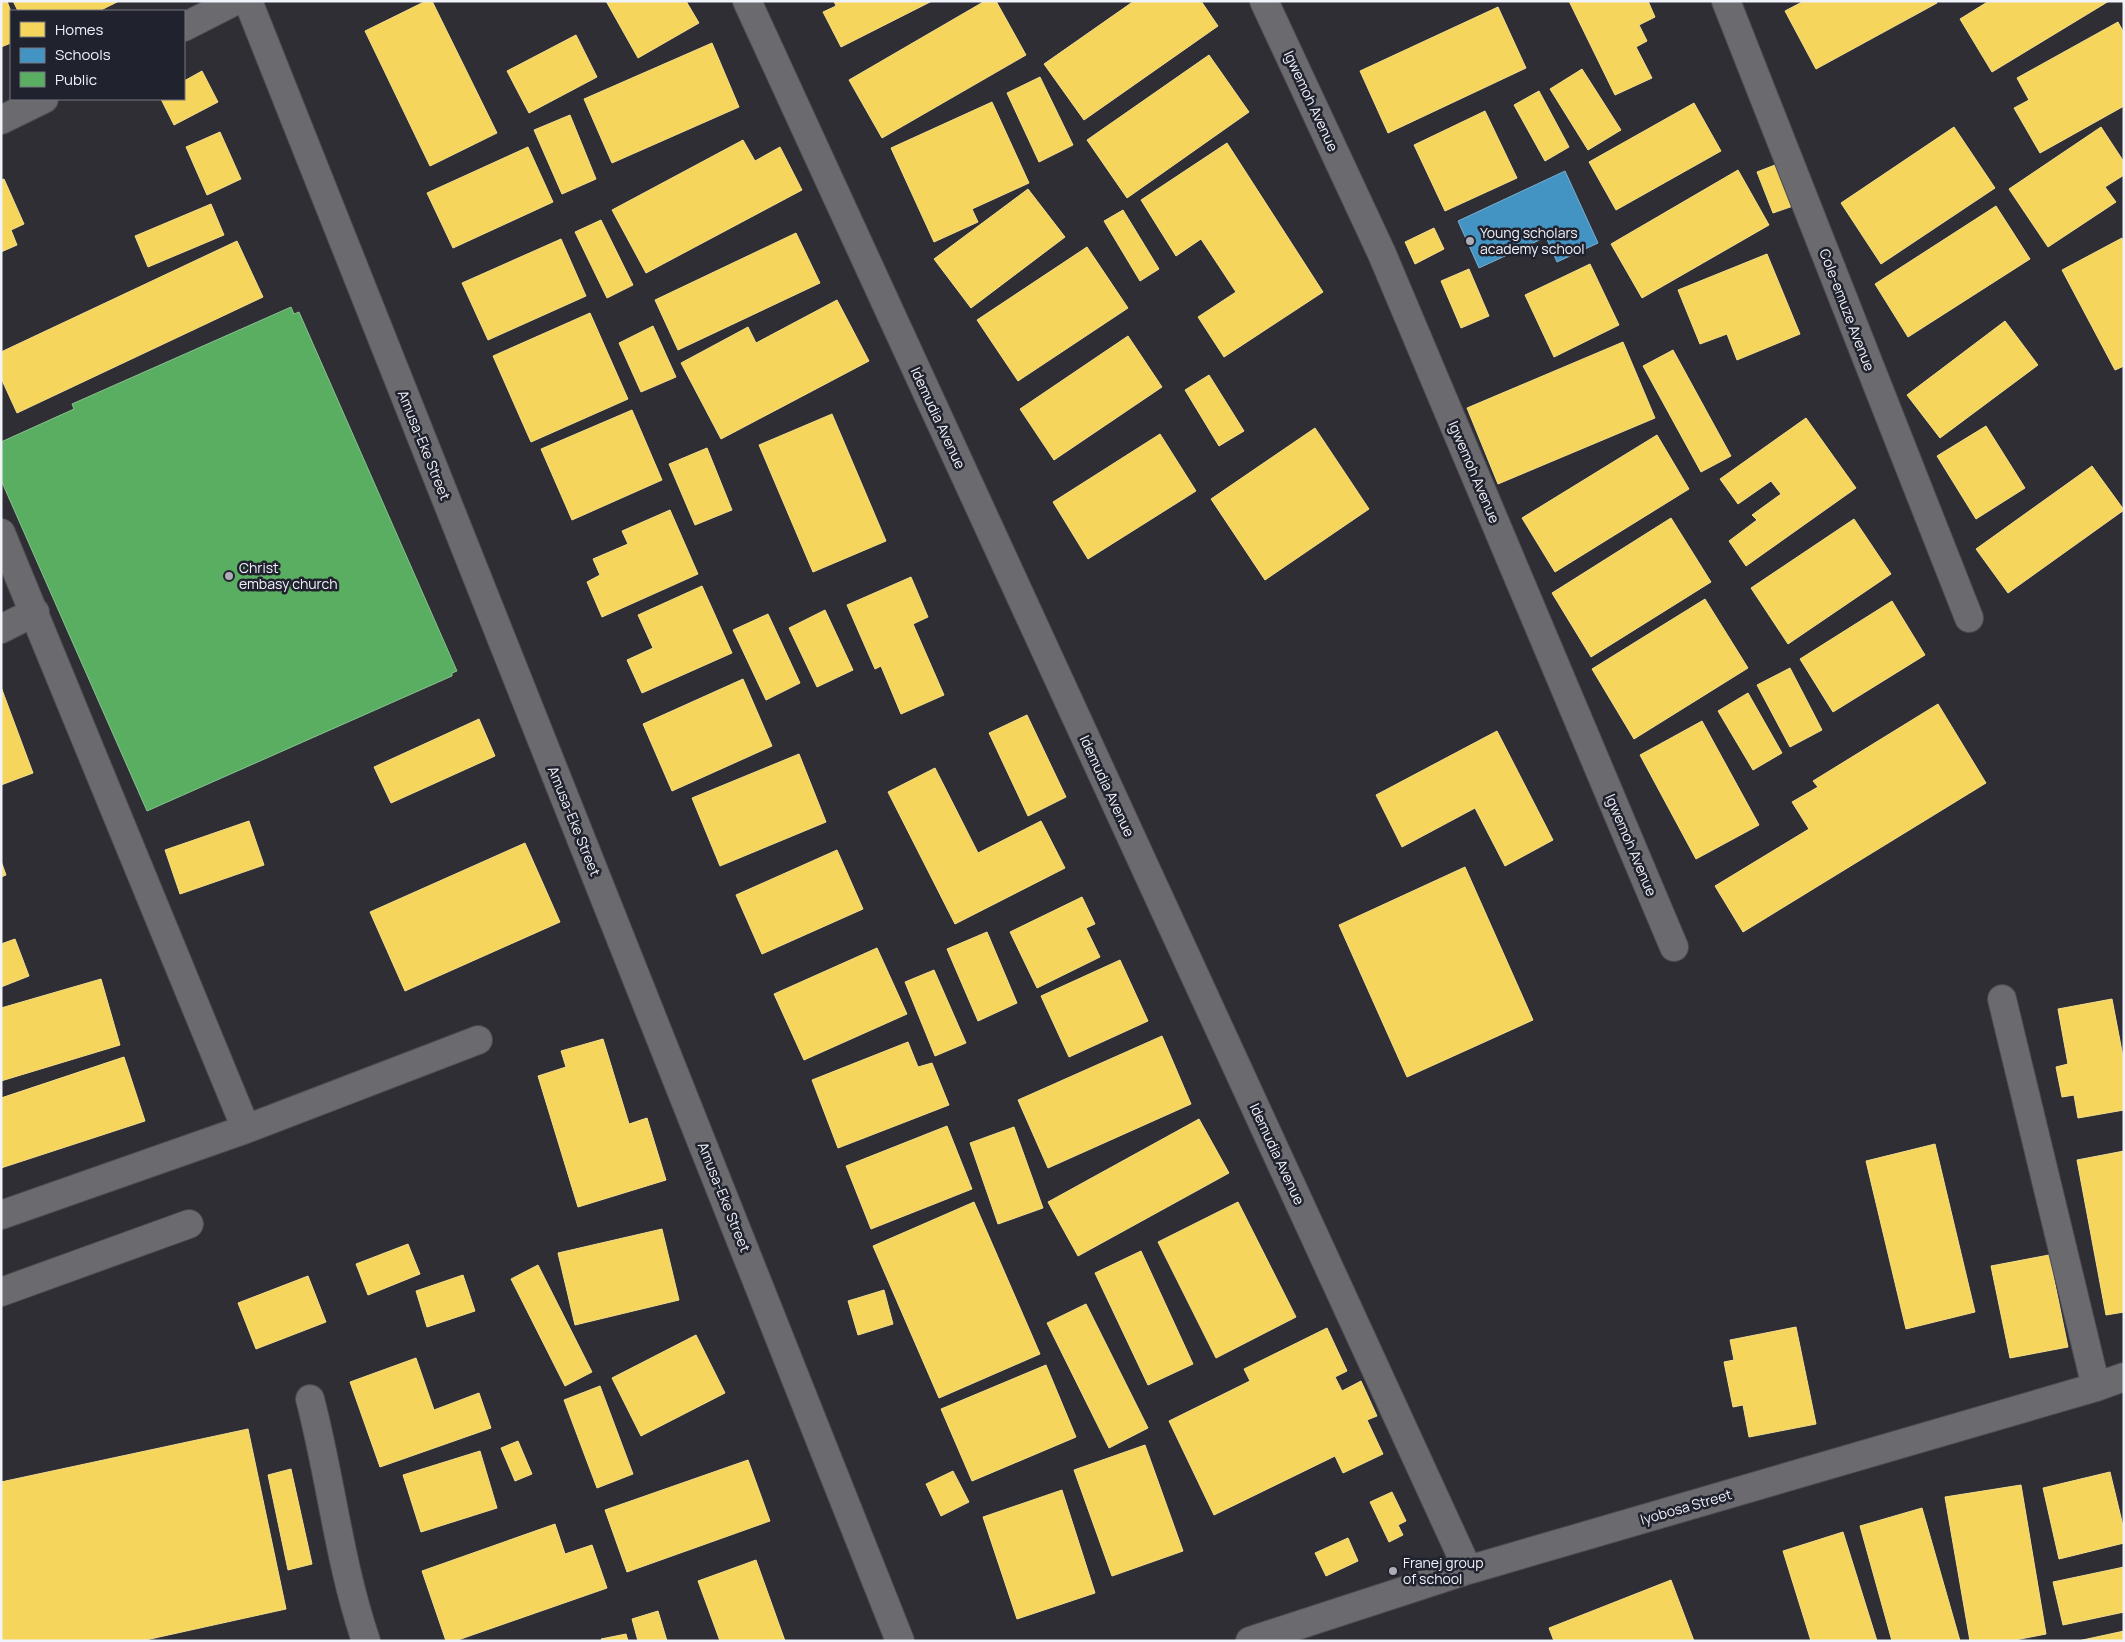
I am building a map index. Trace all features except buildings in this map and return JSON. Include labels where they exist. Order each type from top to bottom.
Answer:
[{"type":"street","points":[[185,26],[235,1]]},
{"type":"street","name":"Amusa-Eke Street","points":[[248,1],[900,1641]]},
{"type":"street","name":"Idemudia Avenue","points":[[747,1],[1468,1570]]},
{"type":"street","name":"Igwemoh Avenue","points":[[1264,1],[1382,254],[1674,947]]},
{"type":"street","name":"Cole-emuze Avenue","points":[[1726,1],[1969,618]]},
{"type":"street","points":[[1,120],[42,100]]},
{"type":"street","points":[[1,533],[246,1129]]},
{"type":"street","points":[[1,629],[35,612]]},
{"type":"street","points":[[2002,999],[2096,1387]]},
{"type":"street","points":[[1,1215],[246,1129],[478,1040]]},
{"type":"street","points":[[1,1292],[189,1224]]},
{"type":"street","name":"Iyobosa Street","points":[[1250,1641],[1468,1570],[2096,1387],[2124,1377]]},
{"type":"street","points":[[310,1399],[324,1453],[340,1546],[366,1641]]},
{"type":"place","name":"Young scholars academy school","points":[[1470,241]]},
{"type":"place","name":"Christ embasy church","points":[[229,576]]},
{"type":"place","name":"Franej group of school","points":[[1393,1571]]}]
